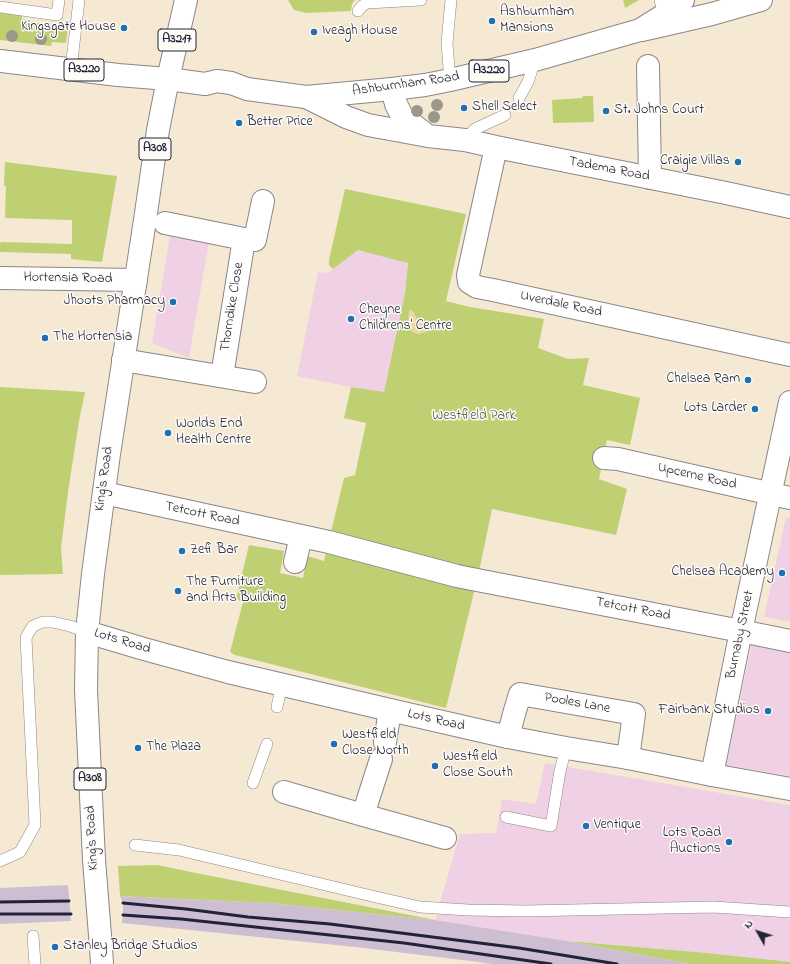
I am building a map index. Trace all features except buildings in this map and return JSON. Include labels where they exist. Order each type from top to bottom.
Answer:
[{"type":"main road","name":"King's Road","points":[[101,956],[94,860],[86,698],[87,632],[94,560],[158,130],[186,0]]},
{"type":"main road","name":"A3220","points":[[662,7],[683,0]]},
{"type":"main road","name":"Ashburnham Road","points":[[168,79],[205,84],[217,81],[231,83],[247,90],[306,97],[425,85],[535,60],[640,30],[712,14],[745,2]]},
{"type":"main road","name":"Ashburnham Road","points":[[640,30],[662,7]]},
{"type":"main road","name":"A3220","points":[[0,61],[118,75],[168,79]]},
{"type":"main road","points":[[648,66],[650,178]]},
{"type":"main road","points":[[392,89],[396,104],[402,116],[428,136]]},
{"type":"main road","name":"Tadema Road","points":[[306,97],[346,117],[368,125],[428,136],[465,140],[790,207]]},
{"type":"main road","name":"Uverdale Road","points":[[496,147],[468,274],[469,282],[477,287],[790,355]]},
{"type":"main road","points":[[165,223],[255,240],[263,201]]},
{"type":"main road","name":"Thorndike Close","points":[[222,376],[244,239]]},
{"type":"main road","name":"Hortensia Road","points":[[0,278],[136,280]]},
{"type":"main road","points":[[123,360],[255,382]]},
{"type":"main road","name":"Burnaby Street","points":[[712,775],[742,631],[780,496],[790,402]]},
{"type":"main road","name":"Upcerne Road","points":[[604,458],[618,459],[780,496]]},
{"type":"main road","name":"Tetcott Road","points":[[104,493],[329,542],[457,576],[790,641]]},
{"type":"main road","points":[[295,562],[301,536]]},
{"type":"main road","name":"Lots Road","points":[[87,632],[221,670],[508,737],[790,789]]},
{"type":"main road","name":"Pooles Lane","points":[[508,737],[520,694],[634,714],[628,758]]},
{"type":"main road","points":[[363,815],[383,750],[390,710]]},
{"type":"main road","points":[[284,792],[445,838]]},
{"type":"lane","points":[[0,7],[57,15],[60,0]]},
{"type":"lane","points":[[71,69],[79,0]]},
{"type":"lane","points":[[358,11],[362,6],[367,4],[421,0]]},
{"type":"lane","points":[[450,80],[447,43],[451,0]]},
{"type":"lane","points":[[519,98],[528,82],[535,60]]},
{"type":"lane","points":[[465,140],[475,129],[505,115]]},
{"type":"lane","points":[[0,862],[20,852],[35,824],[26,638],[33,626],[43,622],[64,624],[87,632]]},
{"type":"lane","points":[[277,707],[282,684]]},
{"type":"lane","points":[[253,782],[267,744]]},
{"type":"lane","points":[[506,817],[551,826],[560,771],[566,748]]},
{"type":"lane","points":[[136,845],[179,850],[420,907],[525,911],[573,911],[713,907],[790,912]]},
{"type":"lane","points":[[33,936],[35,964]]},
{"type":"shaded area","points":[[170,235],[209,241],[189,358],[152,343]]},
{"type":"shaded area","points":[[358,250],[408,262],[405,293],[384,393],[297,376],[318,272],[328,273]]},
{"type":"shaded area","name":"Chelsea Academy","points":[[786,517],[790,518],[790,622],[764,617]]},
{"type":"shaded area","name":"Fairbank Studios","points":[[753,638],[790,648],[790,776],[726,765]]},
{"type":"shaded area","points":[[545,763],[790,805],[790,963],[707,953],[567,941],[436,920],[460,834],[496,833],[502,799],[536,804]]},
{"type":"shaded area","points":[[68,885],[71,921],[0,924],[0,888]]},
{"type":"shaded area","points":[[120,896],[270,903],[435,920],[567,941],[691,964],[492,964],[355,947],[122,923],[123,903]]},
{"type":"green space","points":[[288,0],[355,0],[352,4],[351,11],[306,13],[294,10]]},
{"type":"green space","points":[[623,0],[639,0],[625,8]]},
{"type":"green space","points":[[0,13],[22,15],[22,19],[30,20],[30,22],[68,27],[66,43],[52,42],[51,46],[0,40]]},
{"type":"green space","points":[[583,96],[593,96],[594,122],[553,123],[552,100],[582,98]]},
{"type":"green space","points":[[5,162],[117,176],[102,262],[71,259],[71,254],[0,252],[0,243],[2,242],[72,244],[72,220],[5,218]]},
{"type":"green space","name":"Westfield Park","points":[[345,189],[466,214],[446,301],[470,307],[544,319],[538,348],[568,359],[589,358],[583,385],[640,398],[630,445],[607,440],[599,479],[627,489],[616,535],[492,509],[480,567],[446,708],[235,655],[230,652],[243,602],[236,599],[249,545],[284,551],[280,573],[303,578],[307,556],[324,561],[344,478],[355,475],[366,423],[344,418],[351,387],[384,392],[405,293],[408,263],[358,250],[333,269],[329,265]]},
{"type":"green space","points":[[0,387],[85,392],[68,492],[61,548],[63,574],[0,575]]},
{"type":"green space","points":[[157,865],[435,920],[270,903],[120,896],[118,866]]},
{"type":"green space","points":[[567,941],[707,953],[790,962],[790,964],[691,964]]},
{"type":"sand","points":[[412,310],[417,319],[429,326],[432,330],[419,334],[412,332],[408,323],[409,311]]},
{"type":"railway","points":[[0,902],[69,901]]},
{"type":"railway","points":[[123,903],[248,917],[330,924],[519,948],[617,964]]},
{"type":"railway","points":[[0,914],[71,914]]},
{"type":"railway","points":[[123,915],[181,919],[404,943],[551,964]]},
{"type":"place","name":"Ashburnham Mansions","points":[[492,21]]},
{"type":"place","name":"Kingsgate House","points":[[124,28]]},
{"type":"place","name":"Iveagh House","points":[[314,32]]},
{"type":"place","name":"Shell Select","points":[[464,108]]},
{"type":"place","name":"St. Johns Court","points":[[606,111]]},
{"type":"place","name":"Better Price","points":[[239,123]]},
{"type":"place","name":"Craigie Villas","points":[[738,162]]},
{"type":"place","name":"Jhoots Pharmacy","points":[[173,302]]},
{"type":"place","name":"Cheyne Childrens' Centre","points":[[351,319]]},
{"type":"place","name":"The Hortensia","points":[[45,338]]},
{"type":"place","name":"Chelsea Ram","points":[[748,380]]},
{"type":"place","name":"Lots Larder","points":[[755,409]]},
{"type":"place","name":"Worlds End Health Centre","points":[[168,433]]},
{"type":"place","name":"Zefi Bar","points":[[182,551]]},
{"type":"place","name":"Chelsea Academy","points":[[782,573]]},
{"type":"place","name":"The Furniture and Arts Building","points":[[178,591]]},
{"type":"place","name":"Fairbank Studios","points":[[768,711]]},
{"type":"place","name":"Westfield Close North","points":[[334,744]]},
{"type":"place","name":"The Plaza","points":[[138,748]]},
{"type":"place","name":"Westfield Close South","points":[[435,766]]},
{"type":"place","name":"Ventique","points":[[586,826]]},
{"type":"place","name":"Lots Road Auctions","points":[[729,842]]},
{"type":"place","name":"Stanley Bridge Studios","points":[[55,947]]}]
